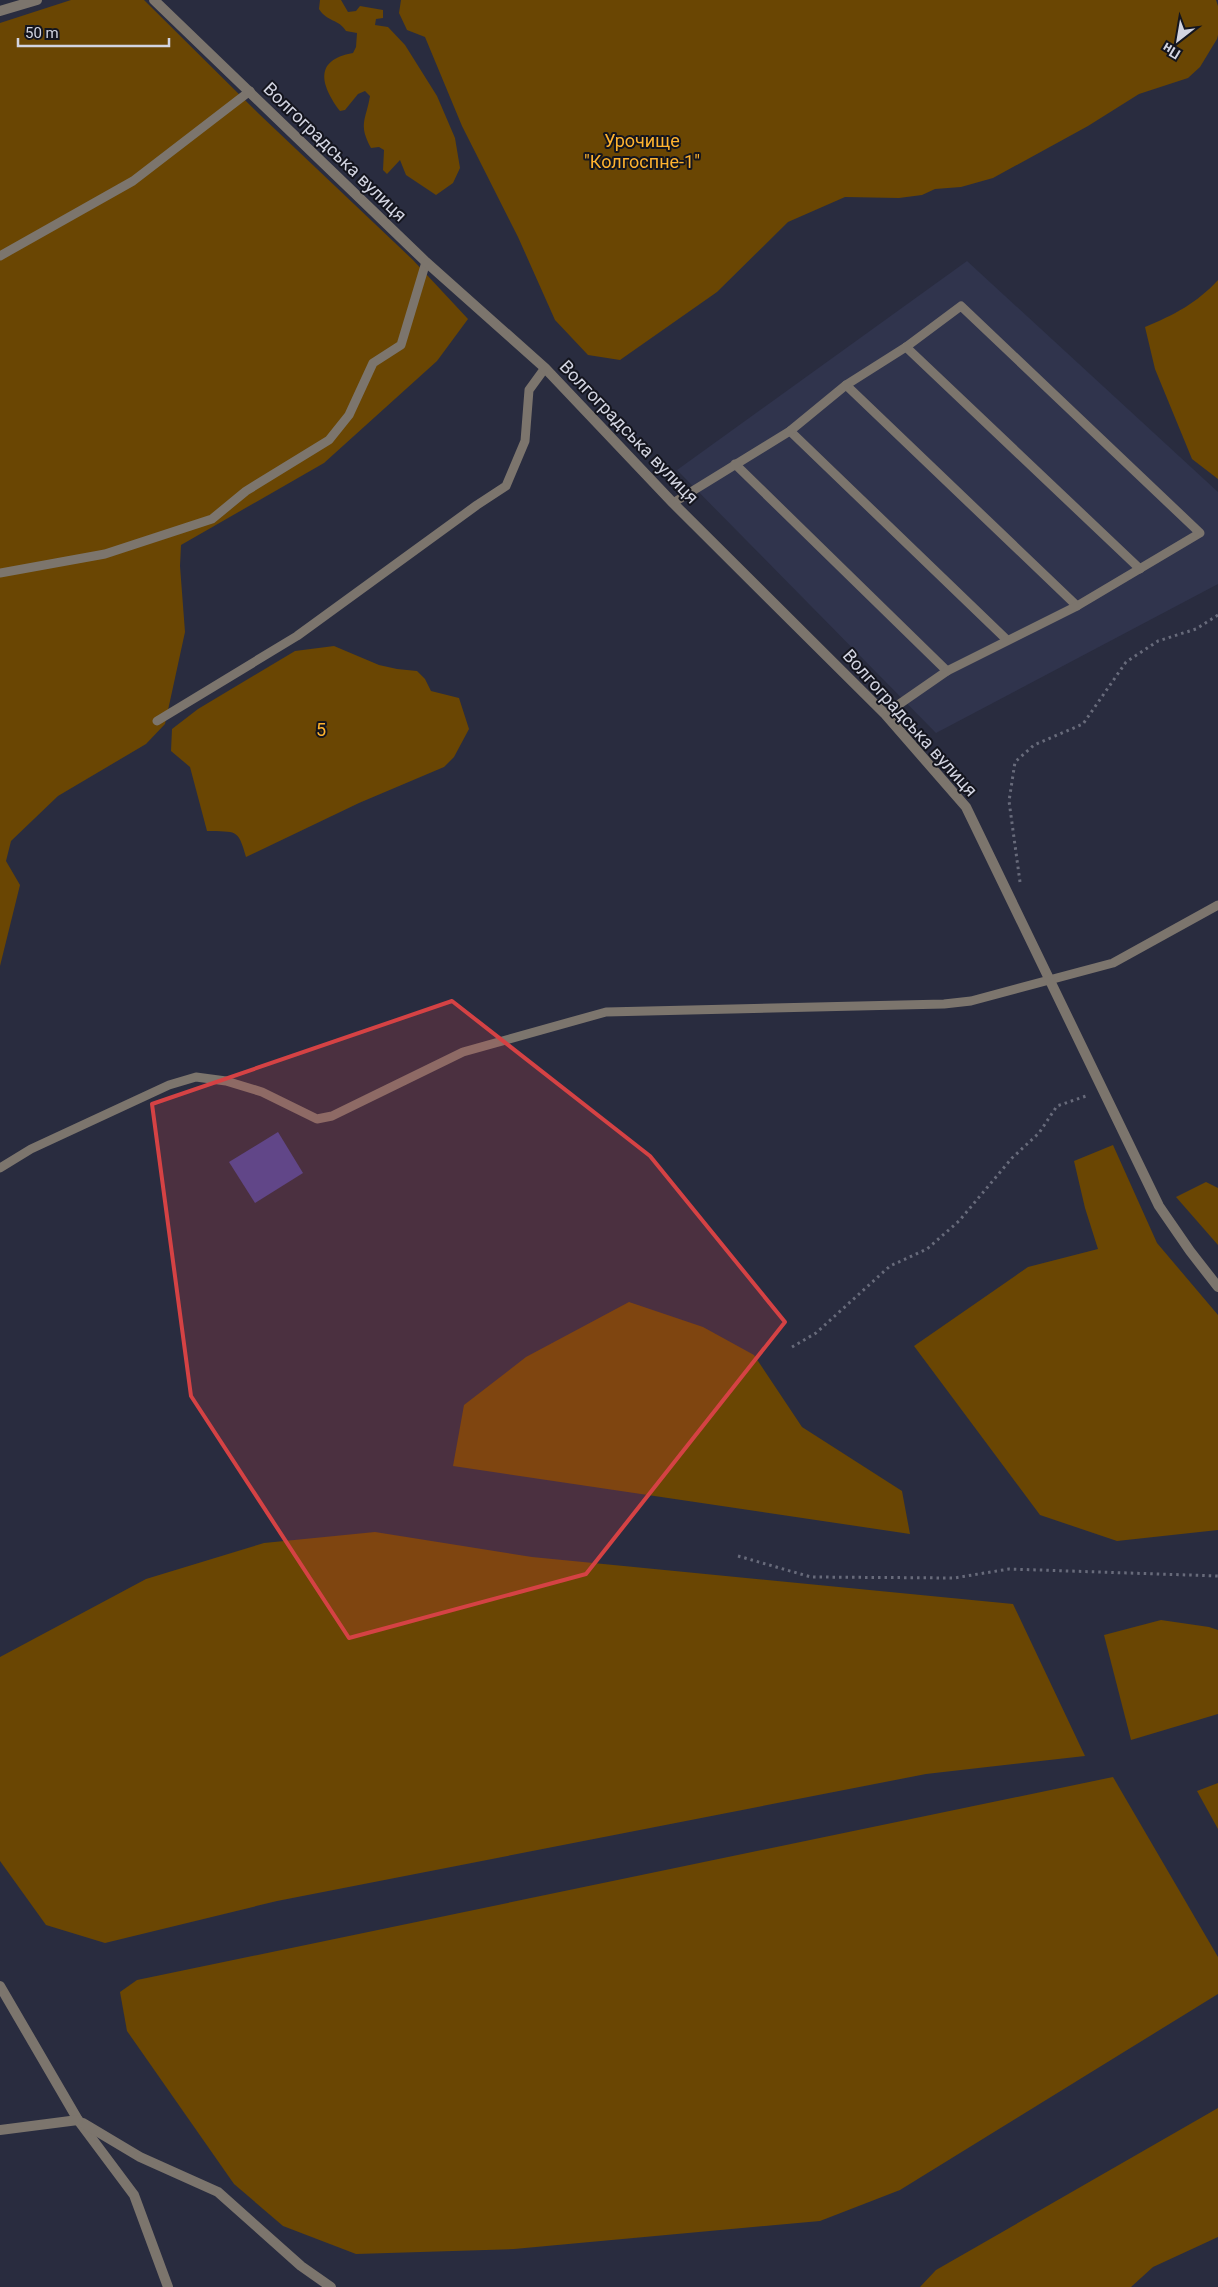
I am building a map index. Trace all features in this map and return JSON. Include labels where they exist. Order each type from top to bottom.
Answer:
[{"type":"street","points":[[0,11],[37,0]]},
{"type":"street","name":"Волгоградська вулиця","points":[[154,0],[426,262],[545,368],[673,502],[885,714],[966,807],[1159,1206],[1218,1287]]},
{"type":"street","points":[[0,1986],[78,2120],[134,2195],[168,2287]]},
{"type":"street","points":[[0,2130],[78,2120],[140,2157],[218,2192],[302,2266],[331,2287]]},
{"type":"lane","points":[[0,256],[134,181],[250,91]]},
{"type":"lane","points":[[0,573],[105,554],[212,519],[246,491],[330,440],[349,415],[373,363],[401,345],[426,262]]},
{"type":"lane","points":[[673,502],[790,431],[846,385],[906,347],[961,306],[1200,533],[1077,606],[947,671],[885,714]]},
{"type":"lane","points":[[906,347],[1140,569]]},
{"type":"lane","points":[[157,721],[297,636],[506,486],[525,441],[529,390],[545,368]]},
{"type":"lane","points":[[846,385],[1077,606]]},
{"type":"lane","points":[[790,431],[1007,640]]},
{"type":"lane","points":[[735,464],[947,671]]},
{"type":"lane","points":[[0,1168],[31,1149],[143,1097],[169,1085],[196,1077],[226,1081],[262,1092],[317,1119],[332,1116],[464,1052],[606,1012],[971,1002],[1113,962],[1218,905]]},
{"type":"path","points":[[1020,886],[1017,847],[1009,801],[1015,762],[1034,745],[1083,724],[1126,662],[1158,641],[1196,629],[1218,615]]},
{"type":"path","points":[[792,1347],[816,1333],[890,1266],[927,1249],[959,1221],[1012,1158],[1039,1133],[1058,1106],[1085,1096],[1105,1094]]},
{"type":"path","points":[[738,1556],[811,1577],[954,1578],[1008,1569],[1218,1576]]},
{"type":"highlighted area","points":[[452,1001],[650,1156],[785,1322],[586,1574],[349,1638],[191,1396],[152,1104]]},
{"type":"shaded area","points":[[967,261],[1218,492],[1218,584],[936,733],[677,470]]},
{"type":"green space","points":[[71,0],[144,0],[258,113],[413,260],[468,319],[437,361],[324,463],[181,545],[180,566],[185,632],[165,724],[146,744],[58,796],[11,841],[6,861],[20,885],[0,966],[0,23]]},
{"type":"green space","points":[[320,0],[341,0],[348,12],[356,11],[360,6],[383,10],[383,18],[376,19],[375,25],[388,27],[405,45],[437,96],[455,138],[460,168],[453,183],[436,195],[406,175],[400,160],[387,174],[383,170],[384,150],[379,147],[371,148],[365,133],[364,122],[370,96],[365,91],[358,94],[345,110],[340,111],[334,102],[325,84],[326,68],[331,62],[340,57],[353,53],[356,47],[357,33],[346,31],[340,24],[322,13],[319,9]]},
{"type":"green space","name":"Урочище \"Колгоспне-1\"","points":[[401,0],[1216,0],[1218,6],[1218,35],[1200,67],[1188,78],[1139,94],[1088,126],[993,178],[961,187],[935,189],[922,195],[899,198],[845,197],[788,222],[717,292],[620,360],[588,355],[555,320],[518,237],[462,126],[425,37],[407,30],[399,13]]},
{"type":"green space","points":[[1218,280],[1218,479],[1192,459],[1155,369],[1145,327],[1184,308]]},
{"type":"green space","name":"5","points":[[334,646],[379,665],[417,671],[425,679],[431,691],[459,698],[469,729],[454,757],[444,767],[359,803],[246,857],[238,836],[224,831],[207,831],[190,767],[171,751],[172,729],[198,709],[295,651]]},
{"type":"green space","points":[[1113,1145],[1157,1243],[1218,1315],[1218,1530],[1117,1541],[1040,1515],[914,1346],[1028,1267],[1098,1249],[1085,1208],[1074,1161]]},
{"type":"green space","points":[[1206,1182],[1218,1188],[1218,1245],[1176,1197]]},
{"type":"green space","points":[[629,1302],[703,1327],[754,1355],[802,1427],[902,1491],[910,1534],[453,1466],[464,1405],[526,1357]]},
{"type":"green space","points":[[375,1532],[532,1557],[1013,1604],[1085,1756],[926,1774],[277,1901],[105,1943],[46,1925],[0,1861],[0,1657],[146,1579],[264,1543]]},
{"type":"green space","points":[[1161,1620],[1218,1630],[1218,1714],[1131,1740],[1104,1635]]},
{"type":"green space","points":[[1113,1777],[1218,1957],[1218,1994],[900,2190],[820,2221],[514,2249],[356,2254],[283,2226],[234,2184],[127,2031],[120,1992],[137,1980]]},
{"type":"green space","points":[[1218,1783],[1218,1829],[1197,1791]]},
{"type":"green space","points":[[1218,2108],[1218,2237],[1153,2267],[1131,2287],[920,2287],[936,2270]]},
{"type":"building","points":[[278,1132],[303,1173],[255,1203],[229,1162]]}]
